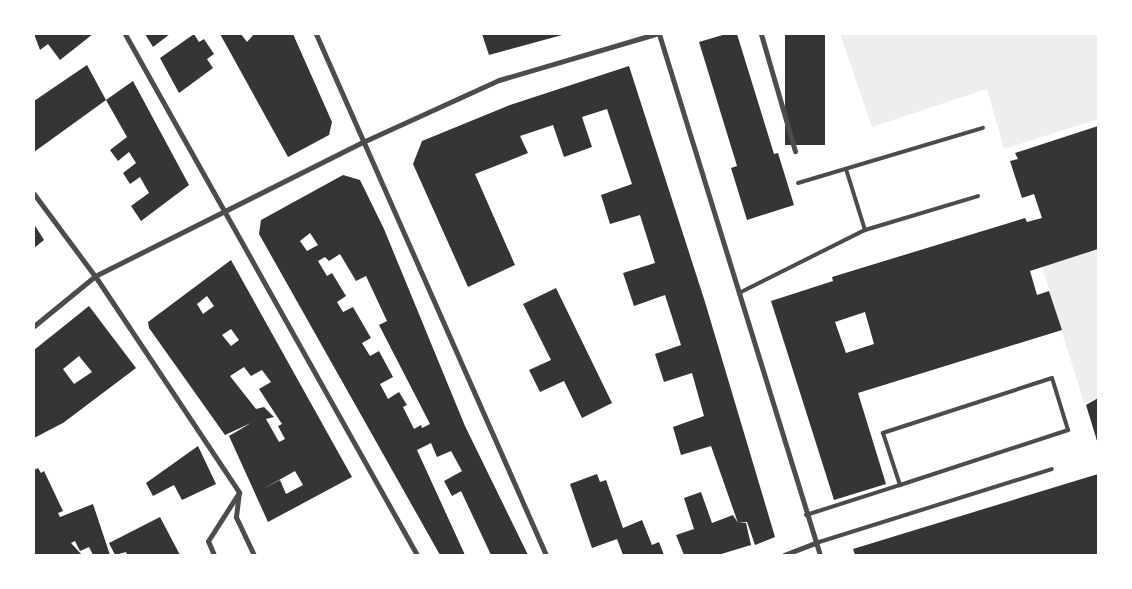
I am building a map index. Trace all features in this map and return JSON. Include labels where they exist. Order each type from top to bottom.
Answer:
[{"type":"street","points":[[125,34],[417,555]]},
{"type":"street","points":[[316,34],[546,555]]},
{"type":"street","points":[[34,326],[95,276],[226,213],[364,141],[499,80],[655,34]]},
{"type":"street","points":[[659,34],[806,515],[820,555]]},
{"type":"street","points":[[761,34],[795,151]]},
{"type":"street","points":[[34,194],[95,276],[239,492],[236,517],[254,555]]},
{"type":"street","points":[[214,555],[208,541],[239,492]]},
{"type":"street","points":[[784,555],[816,543]]},
{"type":"lane","points":[[798,183],[984,128]]},
{"type":"lane","points":[[846,168],[865,230]]},
{"type":"lane","points":[[739,293],[865,230],[978,196]]},
{"type":"lane","points":[[806,515],[900,485],[1068,430],[1052,378],[883,433],[900,485]]},
{"type":"lane","points":[[816,543],[1052,468]]},
{"type":"shaded area","points":[[840,34],[1098,34],[1098,119],[1004,149],[987,89],[872,127]]},
{"type":"shaded area","points":[[1098,249],[1098,398],[1084,403],[1042,267]]},
{"type":"building","points":[[34,34],[93,34],[60,60],[48,44],[40,50]]},
{"type":"building","points":[[145,34],[170,34],[153,47]]},
{"type":"building","points":[[194,34],[199,42],[204,39],[214,54],[207,59],[213,68],[179,93],[160,58]]},
{"type":"building","points":[[220,34],[241,34],[247,42],[254,34],[293,34],[332,122],[329,135],[288,157]]},
{"type":"building","points":[[482,34],[566,34],[489,55]]},
{"type":"building","points":[[726,34],[737,34],[774,154],[778,153],[794,205],[747,220],[731,168],[737,166],[699,42]]},
{"type":"building","points":[[785,34],[825,34],[825,145],[785,145]]},
{"type":"building","points":[[87,65],[106,100],[34,152],[34,101]]},
{"type":"building","points":[[629,66],[705,302],[775,537],[755,545],[747,522],[738,523],[711,446],[681,455],[673,427],[704,416],[692,373],[664,382],[655,354],[681,345],[665,295],[634,306],[623,273],[655,263],[640,215],[610,224],[601,195],[632,184],[607,109],[582,117],[592,147],[564,157],[553,125],[520,136],[528,153],[475,174],[515,265],[468,287],[413,164],[422,141],[510,105]]},
{"type":"building","points":[[133,81],[189,185],[141,221],[131,206],[149,193],[140,177],[130,184],[123,173],[136,163],[129,152],[118,161],[110,150],[127,137],[106,100]]},
{"type":"building","points":[[1098,126],[1098,249],[1030,271],[1037,295],[1049,291],[1062,330],[858,393],[886,484],[834,500],[771,301],[833,281],[832,277],[1025,218],[1027,222],[1042,218],[1034,194],[1022,198],[1010,161],[1018,159],[1015,153]],"holes":[[[865,312],[874,344],[846,353],[835,322]]]},
{"type":"building","points":[[343,175],[360,180],[384,229],[465,426],[528,555],[491,555],[461,491],[452,496],[444,481],[462,471],[451,451],[437,457],[431,443],[417,450],[465,555],[440,555],[259,234],[261,220]],"holes":[[[310,233],[318,245],[307,251],[300,241]],[[340,254],[356,281],[366,276],[387,321],[379,325],[430,424],[422,428],[421,425],[414,429],[403,407],[407,405],[399,392],[388,399],[380,384],[393,377],[379,351],[370,356],[362,343],[371,338],[353,307],[343,312],[337,302],[346,296],[332,273],[327,276],[318,261],[325,257],[329,261]]]},
{"type":"building","points":[[34,224],[44,240],[34,248]]},
{"type":"building","points":[[231,260],[352,477],[268,522],[229,436],[251,423],[225,435],[149,328],[148,322]],"holes":[[[207,296],[214,306],[203,314],[197,304]],[[231,329],[239,340],[231,346],[222,335]],[[244,367],[251,376],[262,370],[271,382],[259,389],[282,424],[278,426],[285,439],[279,442],[266,419],[274,417],[264,407],[256,409],[230,376]],[[295,471],[303,485],[286,494],[280,480],[263,489]]]},
{"type":"building","points":[[556,288],[612,403],[582,418],[564,381],[540,392],[529,370],[551,360],[523,304]]},
{"type":"building","points":[[89,306],[136,368],[63,423],[34,438],[34,350]],"holes":[[[79,356],[92,372],[74,384],[63,369]]]},
{"type":"building","points":[[1098,398],[1098,444],[1086,405]]},
{"type":"building","points":[[198,446],[216,484],[182,500],[174,485],[153,496],[146,483]]},
{"type":"building","points":[[38,468],[41,473],[44,471],[63,511],[58,513],[60,517],[93,504],[110,555],[93,555],[89,547],[80,551],[75,541],[71,543],[82,555],[34,555],[34,470]]},
{"type":"building","points":[[597,474],[600,482],[606,480],[623,528],[642,520],[652,545],[659,542],[664,555],[623,555],[617,539],[592,548],[570,484]]},
{"type":"building","points":[[1098,474],[1098,555],[855,555],[853,549]]},
{"type":"building","points":[[701,492],[712,523],[733,515],[738,523],[746,523],[751,545],[718,555],[684,555],[676,535],[694,529],[684,498]]},
{"type":"building","points":[[160,517],[180,555],[127,555],[126,552],[115,555],[109,543]]}]
